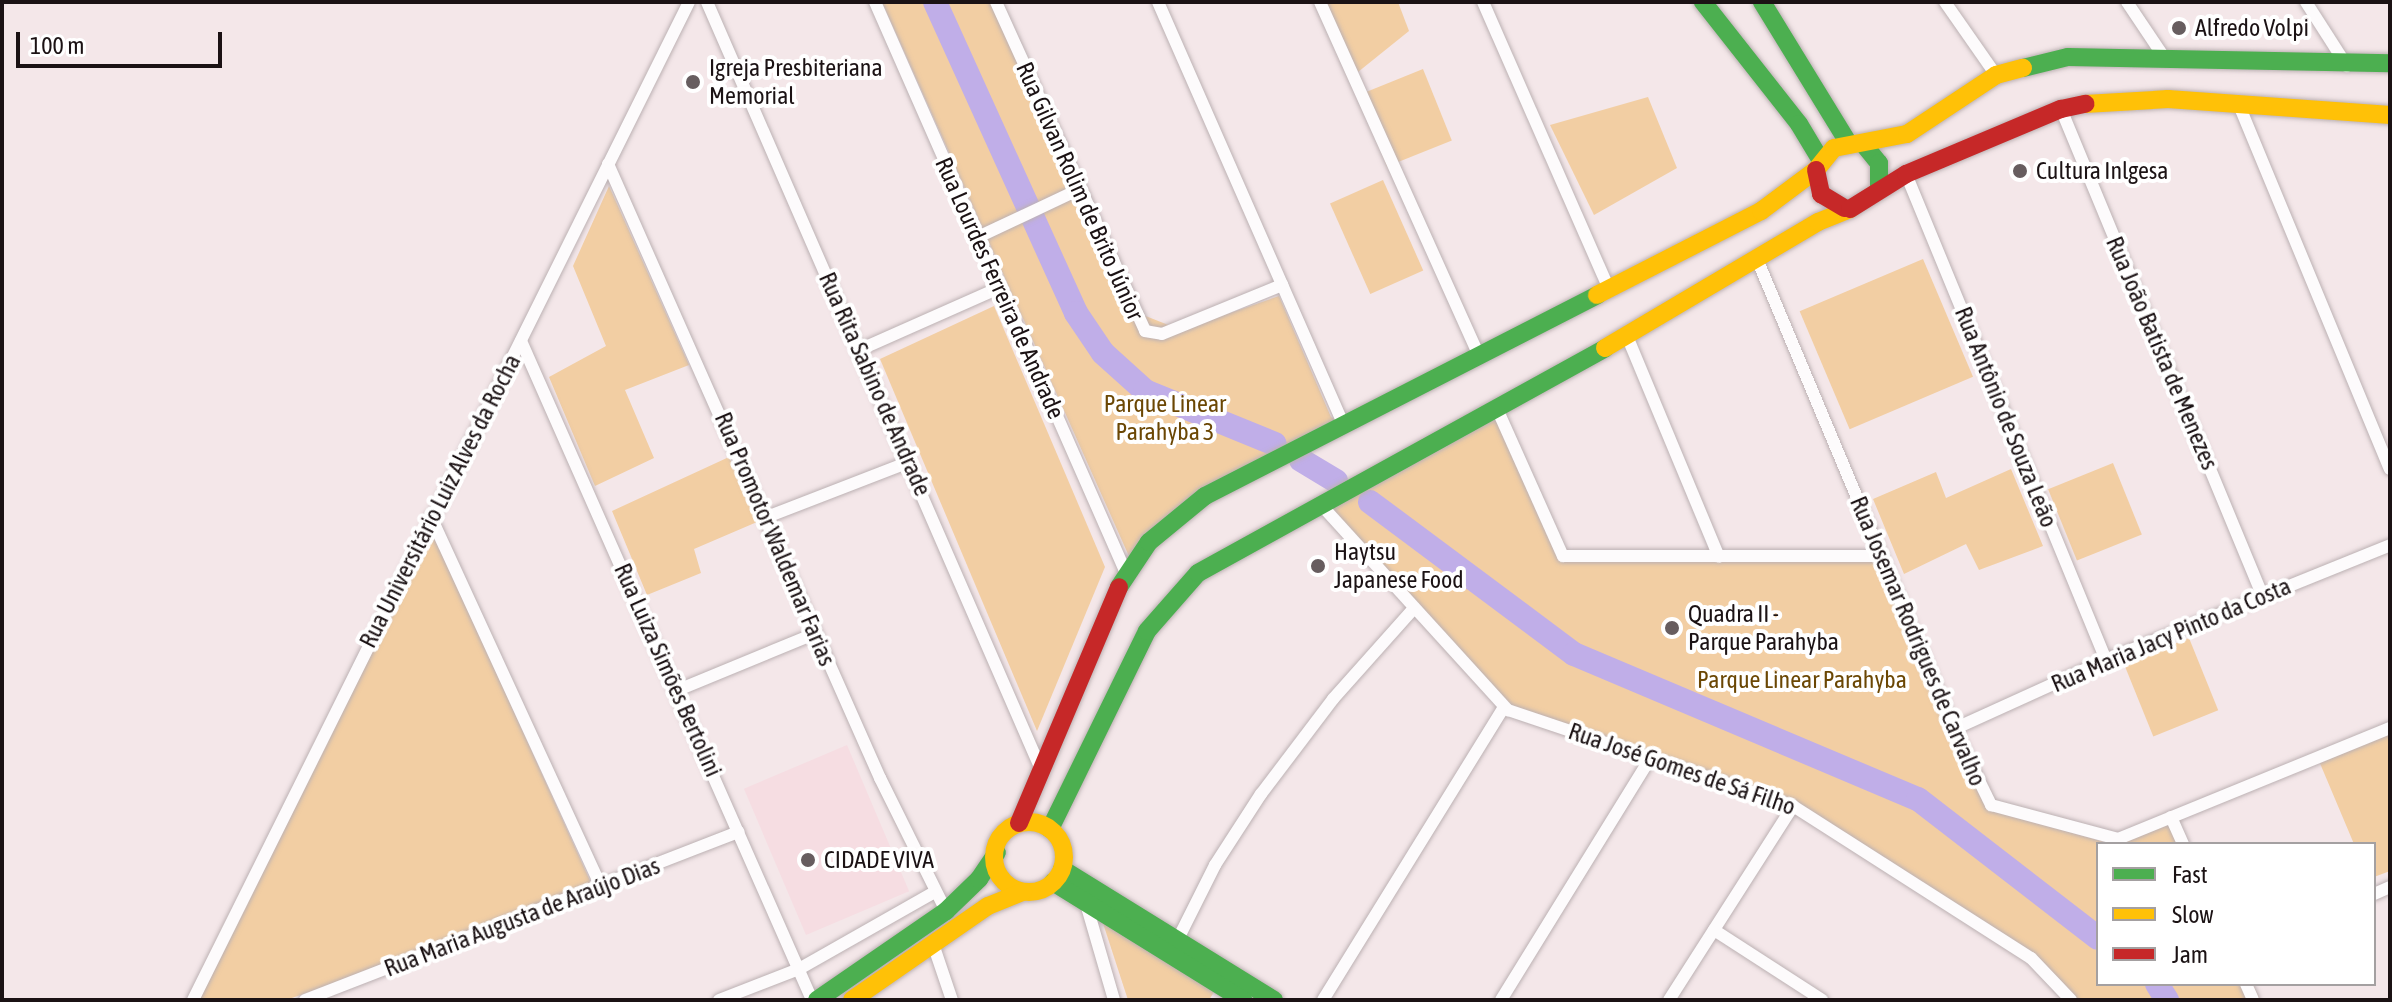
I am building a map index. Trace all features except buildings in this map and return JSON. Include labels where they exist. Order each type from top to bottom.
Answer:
[{"type":"main road","points":[[1703,2],[1799,124],[1818,165],[1821,194],[1844,208]]},
{"type":"main road","points":[[1762,2],[1857,145],[1879,163],[1879,190]]},
{"type":"main road","points":[[1023,892],[1002,880],[995,864],[1001,837],[1019,823],[1040,767],[1126,573],[1149,542],[1187,507],[1478,354],[1761,211],[1818,165],[1857,145],[1907,134],[1996,75],[2068,57],[2164,57],[2347,66],[2390,63]]},
{"type":"main road","points":[[1050,829],[1094,732],[1165,604],[1214,562],[1323,507],[1498,411],[1844,208],[1860,206],[1906,174],[2061,109],[2134,99],[2390,115]]},
{"type":"main road","points":[[1019,823],[1050,829],[1060,840],[1058,875]]},
{"type":"main road","points":[[815,1000],[946,911],[997,852]]},
{"type":"main road","points":[[1058,875],[1174,948],[1243,1000]]},
{"type":"main road","points":[[852,1000],[988,906],[1058,875]]},
{"type":"main road","points":[[1058,875],[1085,900],[1174,948]]},
{"type":"main road","points":[[1223,987],[1274,1000]]},
{"type":"street","name":"Rua Universitário Luiz Alves da Rocha","points":[[193,1000],[689,2]]},
{"type":"street","name":"Rua Rita Sabino de Andrade","points":[[707,2],[1040,767]]},
{"type":"street","name":"Rua Lourdes Ferreira de Andrade","points":[[875,2],[1126,573]]},
{"type":"street","name":"Rua Gilvan Rolim de Brito Júnior","points":[[996,2],[1137,324],[1152,336],[1282,285]]},
{"type":"street","points":[[1159,2],[1344,426]]},
{"type":"street","points":[[1320,2],[1478,354]]},
{"type":"street","points":[[1483,2],[1609,289]]},
{"type":"street","points":[[1945,2],[1996,75]]},
{"type":"street","points":[[2127,2],[2164,57]]},
{"type":"street","points":[[2306,2],[2347,66]]},
{"type":"street","points":[[2239,105],[2390,469]]},
{"type":"street","name":"Rua João Batista de Menezes","points":[[2061,109],[2263,597]]},
{"type":"street","name":"Rua Promotor Waldemar Farias","points":[[608,164],[933,893],[946,911]]},
{"type":"street","name":"Rua Antônio de Souza Leão","points":[[1906,174],[2106,660]]},
{"type":"street","points":[[978,237],[1078,190]]},
{"type":"street","name":"Rua Josemar Rodrigues de Carvalho","points":[[1757,259],[1980,790],[1994,806],[2106,840],[2171,817],[2390,728]]},
{"type":"street","points":[[859,350],[999,288]]},
{"type":"street","points":[[1627,336],[1719,557]]},
{"type":"street","name":"Rua Luiza Simões Bertolini","points":[[521,341],[815,1000]]},
{"type":"street","points":[[1498,411],[1556,549],[1571,557],[1882,556]]},
{"type":"street","points":[[767,517],[909,462]]},
{"type":"street","name":"Rua José Gomes de Sá Filho","points":[[1323,507],[1504,707],[1793,806],[2031,958],[2071,1000]]},
{"type":"street","points":[[431,517],[602,888]]},
{"type":"street","name":"Rua Maria Jacy Pinto da Costa","points":[[1954,729],[2106,660],[2390,545]]},
{"type":"street","points":[[1174,948],[1215,865],[1252,807],[1333,699],[1414,608]]},
{"type":"street","points":[[678,690],[816,633]]},
{"type":"street","points":[[1323,1000],[1504,707]]},
{"type":"street","points":[[1501,1000],[1651,757]]},
{"type":"street","points":[[1669,1000],[1793,806]]},
{"type":"street","points":[[2171,817],[2182,842]]},
{"type":"street","name":"Rua Maria Augusta de Araújo Dias","points":[[305,1000],[602,888],[739,832]]},
{"type":"street","points":[[719,1000],[799,969],[933,893]]},
{"type":"street","points":[[1085,900],[1114,1000]]},
{"type":"street","points":[[1714,930],[1822,1000]]},
{"type":"street","points":[[933,944],[952,1000]]},
{"type":"shaded area","name":"CIDADE VIVA","points":[[847,745],[909,891],[806,935],[744,789]]},
{"type":"green space","name":"Parque Linear Parahyba 3","points":[[882,2],[1001,2],[1138,313],[1181,330],[1279,296],[1331,417],[1344,426],[1187,506],[1132,563]]},
{"type":"green space","points":[[1323,2],[1398,2],[1409,31],[1358,72]]},
{"type":"green space","points":[[1423,69],[1452,140],[1387,167],[1358,95]]},
{"type":"green space","points":[[1648,97],[1677,168],[1594,215],[1550,125]]},
{"type":"green space","points":[[1383,180],[1423,270],[1370,294],[1330,204]]},
{"type":"green space","points":[[609,186],[689,365],[625,390],[654,458],[595,486],[549,377],[606,346],[573,266]]},
{"type":"green space","points":[[1923,259],[1973,377],[1850,429],[1800,311]]},
{"type":"green space","points":[[994,306],[1105,567],[1037,731],[880,359]]},
{"type":"green space","name":"Parque Linear Parahyba","points":[[1496,413],[1559,560],[1884,558],[1989,809],[2104,842],[2096,842],[2096,986],[2254,986],[2260,1000],[2066,1000],[2033,962],[1796,809],[1658,753],[1506,709],[1327,505]]},
{"type":"green space","points":[[729,457],[757,522],[694,549],[701,573],[647,595],[612,511]]},
{"type":"green space","points":[[2113,463],[2142,534],[2077,561],[2048,489]]},
{"type":"green space","points":[[2011,469],[2043,546],[1979,570],[1966,544],[1904,574],[1873,499],[1936,472],[1946,498]]},
{"type":"green space","points":[[430,525],[596,894],[286,1000],[197,1000]]},
{"type":"green space","points":[[2189,638],[2218,710],[2153,737],[2124,664]]},
{"type":"green space","points":[[2390,732],[2390,871],[2376,876],[2376,842],[2353,842],[2319,761]]},
{"type":"green space","points":[[2178,819],[2188,842],[2122,842]]},
{"type":"green space","points":[[1100,914],[1214,992],[1209,1000],[1128,1000]]},
{"type":"waterway","points":[[935,2],[1076,313],[1103,353],[1145,391],[1275,444]]},
{"type":"waterway","points":[[1301,460],[1336,481]]},
{"type":"waterway","points":[[1370,502],[1574,654],[1918,799],[2096,936]]},
{"type":"waterway","points":[[2158,986],[2167,1000]]},
{"type":"traffic: fast","points":[[1703,2],[1799,124],[1820,159]]},
{"type":"traffic: fast","points":[[1762,2],[1849,144]]},
{"type":"traffic: fast","points":[[2023,68],[2068,57],[2390,63]]},
{"type":"traffic: fast","points":[[1865,146],[1879,163],[1879,190]]},
{"type":"traffic: fast","points":[[1119,587],[1149,542],[1205,496],[1597,295]]},
{"type":"traffic: fast","points":[[1050,829],[1147,631],[1198,573],[1605,348]]},
{"type":"traffic: fast","points":[[817,1000],[946,911],[979,879],[997,852]]},
{"type":"traffic: fast","points":[[1062,869],[1274,1000]]},
{"type":"traffic: fast","points":[[1053,882],[1243,1000]]},
{"type":"traffic: slow","points":[[1597,295],[1761,211],[1816,170],[1834,148],[1907,134],[1996,75],[2023,68]]},
{"type":"traffic: slow","points":[[2085,104],[2168,99],[2390,115]]},
{"type":"traffic: slow","points":[[1605,348],[1818,222],[1850,209]]},
{"type":"traffic: slow","points":[[1029,822],[1054,832],[1064,857],[1054,882],[1029,892],[1004,882],[994,857],[1004,832],[1029,822]]},
{"type":"traffic: slow","points":[[852,1000],[988,906],[1023,892]]},
{"type":"traffic: jam","points":[[1850,209],[1906,174],[2061,109],[2085,104]]},
{"type":"traffic: jam","points":[[1816,170],[1821,194],[1844,208]]},
{"type":"traffic: jam","points":[[1019,823],[1119,587]]},
{"type":"place","name":"Alfredo Volpi","points":[[2179,28]]},
{"type":"place","name":"Igreja Presbiteriana Memorial","points":[[693,82]]},
{"type":"place","name":"Cultura Inlgesa","points":[[2020,171]]},
{"type":"place","name":"Haytsu Japanese Food","points":[[1318,566]]},
{"type":"place","name":"Quadra II - Parque Parahyba","points":[[1672,628]]},
{"type":"place","name":"CIDADE VIVA","points":[[808,860]]}]
